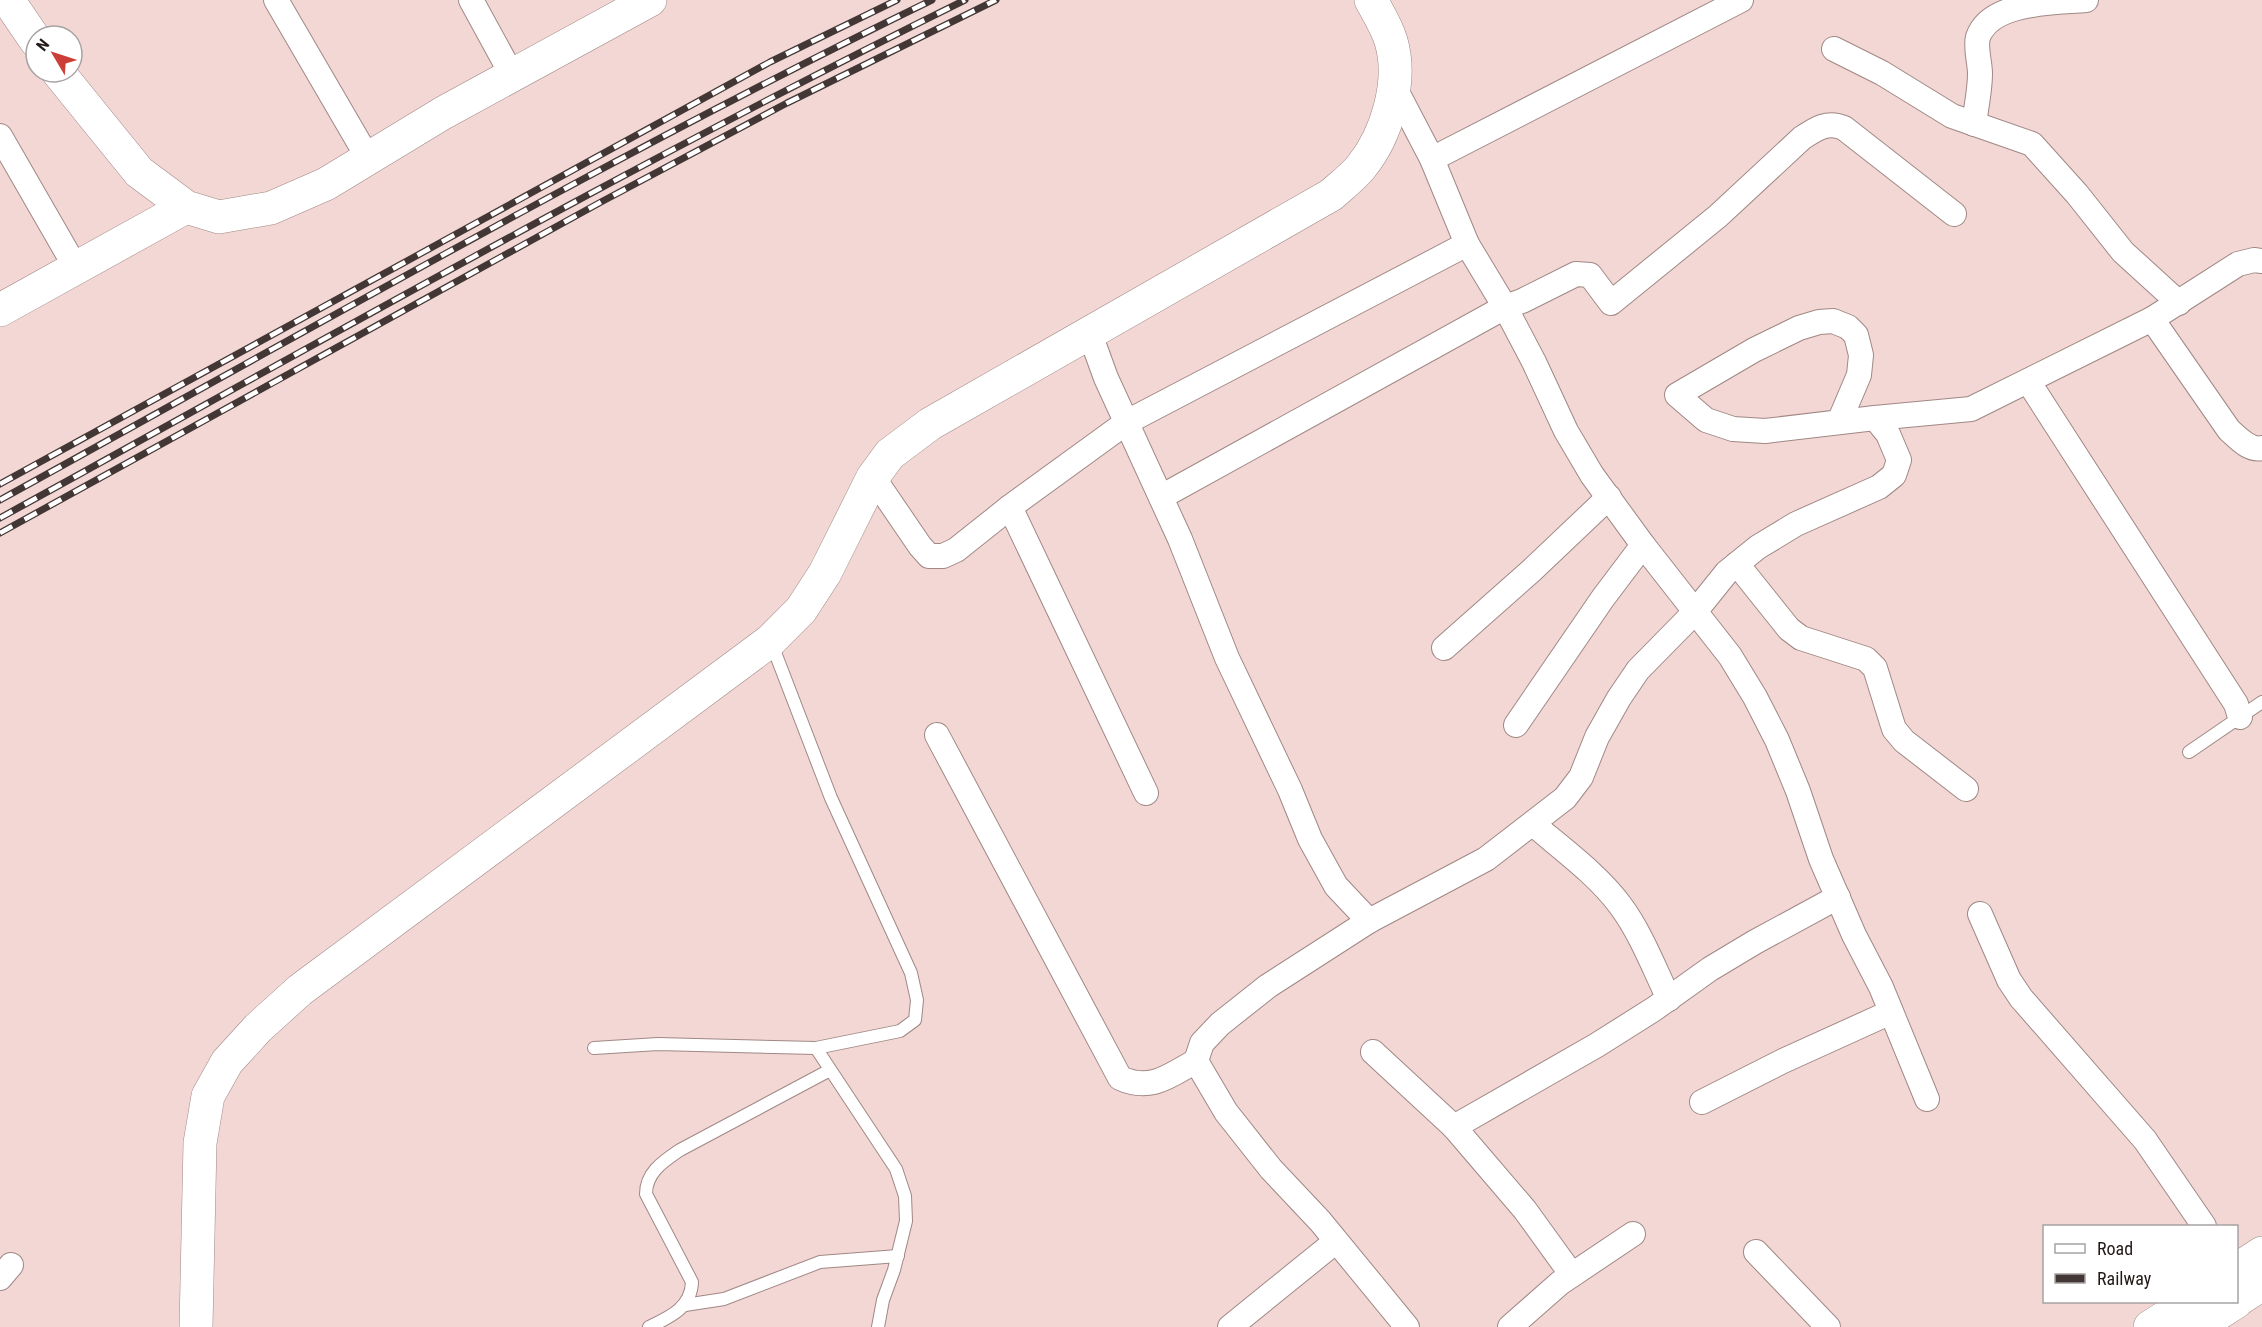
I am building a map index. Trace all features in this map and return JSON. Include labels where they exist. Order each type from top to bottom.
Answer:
[{"type":"street","points":[[8,0],[24,24]]},
{"type":"street","points":[[276,0],[368,158]]},
{"type":"street","points":[[471,0],[512,75]]},
{"type":"street","points":[[196,1327],[200,1143],[208,1096],[227,1062],[258,1028],[300,990],[770,641],[801,610],[819,582],[873,477],[890,453],[930,424],[1331,195],[1361,167],[1380,136],[1396,90],[1391,41],[1371,0]]},
{"type":"street","points":[[1432,159],[1741,0]]},
{"type":"street","points":[[1974,124],[1980,74],[1978,38],[1984,27],[2008,10],[2031,5],[2086,0]]},
{"type":"street","points":[[68,84],[140,172],[186,207],[219,218],[271,208],[326,184],[443,113],[633,4]]},
{"type":"street","points":[[1834,49],[1882,73],[1952,116],[2032,144],[2078,194],[2123,252],[2179,303]]},
{"type":"street","points":[[1396,90],[1432,159],[1467,244],[1505,307],[1566,431],[1642,545],[1730,656],[1778,741],[1821,859],[1891,1012],[1927,1099]]},
{"type":"street","points":[[1161,497],[1505,307],[1576,274],[1590,275],[1611,303],[1718,216],[1803,138],[1816,129],[1833,123],[1844,128],[1954,214]]},
{"type":"street","points":[[0,136],[76,268]]},
{"type":"street","points":[[0,310],[186,207]]},
{"type":"street","points":[[873,477],[929,556],[944,555],[956,550],[1010,507],[1127,422],[1467,244]]},
{"type":"street","points":[[1839,422],[1859,375],[1862,355],[1856,335],[1848,327],[1833,321],[1819,322],[1799,328],[1754,350],[1677,395],[1706,420],[1733,429],[1765,431],[1971,409],[2152,319],[2238,264],[2254,260],[2262,261]]},
{"type":"street","points":[[2152,319],[2229,430],[2245,444],[2257,449],[2262,448]]},
{"type":"street","points":[[1090,334],[1106,378],[1161,497],[1227,658],[1290,790],[1310,839],[1336,886],[1369,921]]},
{"type":"street","points":[[2028,381],[2236,704],[2255,711]]},
{"type":"street","points":[[937,735],[1120,1078],[1134,1084],[1157,1082],[1196,1061],[1202,1043],[1220,1024],[1268,986],[1369,921],[1486,859],[1565,798],[1581,777],[1597,737],[1618,698],[1638,670],[1695,613],[1727,572],[1758,547],[1796,524],[1879,487],[1894,475],[1899,460],[1888,434],[1875,418]]},
{"type":"street","points":[[1444,648],[1531,571],[1609,497]]},
{"type":"street","points":[[1010,507],[1146,794]]},
{"type":"street","points":[[1516,725],[1642,545]]},
{"type":"street","points":[[1737,564],[1789,629],[1801,638],[1866,659],[1875,668],[1894,729],[1904,741],[1966,789]]},
{"type":"street","points":[[1533,824],[1604,886],[1620,904],[1631,921],[1669,999]]},
{"type":"street","points":[[1454,1127],[1598,1045],[1737,953],[1838,897]]},
{"type":"street","points":[[1980,914],[2009,980],[2021,999],[2145,1140],[2203,1225]]},
{"type":"street","points":[[1702,1102],[1783,1061],[1891,1012]]},
{"type":"street","points":[[1373,1052],[1454,1127],[1525,1210],[1572,1275]]},
{"type":"street","points":[[1196,1061],[1226,1112],[1270,1169],[1320,1221],[1407,1327]]},
{"type":"street","points":[[1510,1327],[1560,1283],[1633,1234]]},
{"type":"street","points":[[1230,1327],[1335,1242]]},
{"type":"street","points":[[1756,1252],[1828,1327]]},
{"type":"street","points":[[2238,1269],[2262,1253]]},
{"type":"street","points":[[2238,1300],[2262,1284]]},
{"type":"street","points":[[2150,1327],[2187,1303]]},
{"type":"street","points":[[2197,1327],[2233,1303]]},
{"type":"lane","points":[[594,1048],[658,1044],[816,1048],[900,1031],[915,1020],[917,1000],[911,973],[831,798],[770,641]]},
{"type":"lane","points":[[2189,752],[2255,711]]},
{"type":"lane","points":[[816,1048],[896,1169],[905,1196],[906,1221],[898,1256],[883,1300],[878,1327]]},
{"type":"lane","points":[[649,1327],[669,1317],[685,1305],[692,1294],[692,1282],[646,1194],[646,1184],[652,1173],[680,1150],[831,1070]]},
{"type":"lane","points":[[685,1305],[724,1299],[820,1262],[898,1256]]},
{"type":"railway","points":[[0,484],[770,62],[897,0]]},
{"type":"railway","points":[[0,500],[579,181],[932,0]]},
{"type":"railway","points":[[0,518],[600,188],[965,0]]},
{"type":"railway","points":[[0,533],[601,202],[787,103],[996,0]]}]
